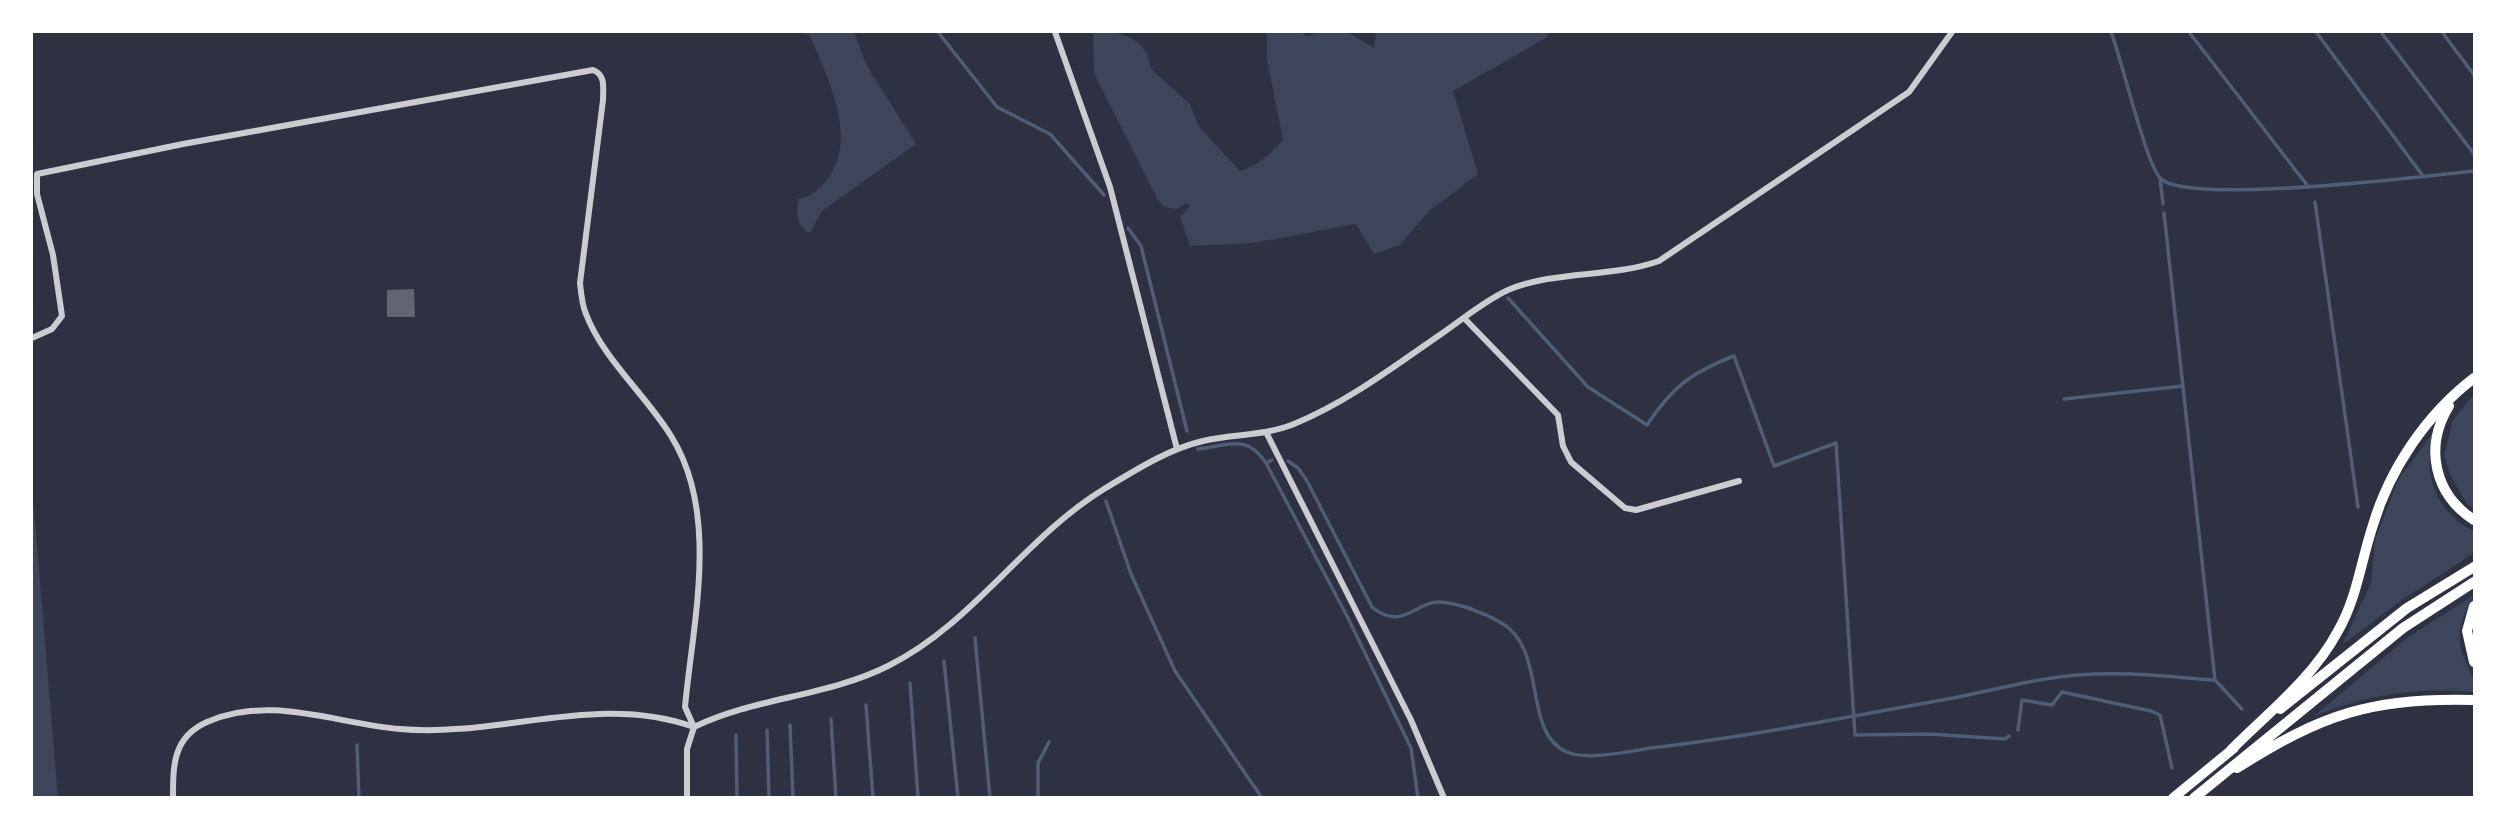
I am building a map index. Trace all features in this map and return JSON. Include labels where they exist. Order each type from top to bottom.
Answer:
[{"type":"highway","points":[[2231,750],[2302,680],[2329,646],[2352,603],[2373,524],[2390,482],[2416,439],[2444,404],[2474,378]]},
{"type":"highway","points":[[2462,389],[2442,417],[2436,440],[2435,460],[2444,491],[2474,520]]},
{"type":"highway","points":[[2173,797],[2407,608],[2474,567]]},
{"type":"highway","points":[[2196,795],[2403,628],[2474,582]]},
{"type":"highway","points":[[2474,606],[2467,631],[2474,662]]},
{"type":"highway","points":[[2196,795],[2280,741],[2344,713],[2392,702],[2474,699]]},
{"type":"street","points":[[1055,32],[1110,187],[1177,449]]},
{"type":"street","points":[[173,797],[173,760],[178,746],[205,722],[256,712],[307,712],[356,725],[404,730],[464,729],[590,714],[671,719],[694,727],[749,707],[822,692],[888,666],[970,607],[1022,554],[1079,504],[1177,449],[1215,438],[1266,434],[1328,408],[1506,291],[1577,274],[1637,269],[1659,261],[1909,92],[1952,32]]},
{"type":"street","points":[[32,338],[52,329],[62,316],[53,255],[34,174],[504,85],[593,70],[599,73],[603,81],[603,100],[580,283],[585,313],[597,338],[672,437],[692,488],[700,547],[685,707],[694,727],[687,749],[687,797]]},
{"type":"street","points":[[1464,318],[1558,415],[1563,446],[1570,462],[1625,508],[1636,510],[1739,481]]},
{"type":"street","points":[[1266,434],[1406,708],[1444,797]]},
{"type":"shaded area","points":[[803,32],[854,32],[867,66],[916,144],[822,211],[810,233],[802,227],[798,219],[799,199],[823,185],[837,161],[841,144],[837,106],[831,88],[810,36]]},
{"type":"shaded area","points":[[1093,32],[1123,35],[1139,43],[1149,58],[1151,69],[1190,104],[1199,127],[1240,171],[1263,159],[1283,140],[1267,59],[1267,32],[1301,32],[1306,36],[1321,32],[1347,32],[1374,48],[1376,32],[1550,32],[1546,38],[1453,91],[1478,174],[1429,211],[1400,245],[1374,254],[1356,224],[1253,243],[1190,246],[1180,217],[1190,206],[1186,203],[1177,209],[1164,207],[1157,198],[1094,73]]},
{"type":"shaded area","points":[[2474,394],[2474,509],[2468,505],[2451,477],[2444,455],[2453,420]]},
{"type":"shaded area","points":[[2432,434],[2430,464],[2435,490],[2449,513],[2474,531],[2474,553],[2399,602],[2342,645],[2371,583],[2375,540],[2398,480]]},
{"type":"shaded area","points":[[32,504],[34,509],[58,797],[32,797]]},
{"type":"shaded area","points":[[2474,595],[2463,618],[2460,643],[2473,679],[2474,692],[2393,694],[2354,702],[2314,716],[2407,638]]},
{"type":"building","points":[[414,289],[415,317],[387,317],[387,290]]},
{"type":"waterway","points":[[938,32],[997,107],[1050,134],[1104,195]]},
{"type":"waterway","points":[[2111,32],[2154,168],[2160,178],[2179,186],[2213,189],[2309,187],[2474,171]]},
{"type":"waterway","points":[[2189,32],[2307,185]]},
{"type":"waterway","points":[[2316,32],[2423,176]]},
{"type":"waterway","points":[[2381,32],[2474,154]]},
{"type":"waterway","points":[[2442,32],[2474,75]]},
{"type":"waterway","points":[[2160,178],[2163,204]]},
{"type":"waterway","points":[[2315,202],[2358,507]]},
{"type":"waterway","points":[[2164,213],[2215,680],[2242,709]]},
{"type":"waterway","points":[[1128,228],[1141,246],[1187,431]]},
{"type":"waterway","points":[[1508,298],[1588,387],[1647,425],[1665,400],[1684,382],[1706,368],[1734,356],[1774,466],[1836,443],[1855,735],[1929,734],[2005,739],[2009,736]]},
{"type":"waterway","points":[[2064,399],[2183,386]]},
{"type":"waterway","points":[[1198,449],[1229,444],[1245,445],[1252,448],[1266,463],[1348,618],[1411,748],[1418,798]]},
{"type":"waterway","points":[[1266,463],[1272,460]]},
{"type":"waterway","points":[[1288,461],[1298,468],[1307,481],[1372,607],[1392,617],[1440,602],[1471,609],[1500,622],[1515,635],[1525,651],[1544,727],[1553,742],[1575,755],[1609,754],[1765,732],[2063,677],[2130,674],[2215,680]]},
{"type":"waterway","points":[[1106,501],[1131,574],[1175,671],[1262,798]]},
{"type":"waterway","points":[[975,638],[990,798]]},
{"type":"waterway","points":[[944,661],[958,798]]},
{"type":"waterway","points":[[910,683],[918,798]]},
{"type":"waterway","points":[[2018,730],[2022,700],[2052,705],[2062,692],[2151,711],[2160,715],[2172,768]]},
{"type":"waterway","points":[[866,705],[873,798]]},
{"type":"waterway","points":[[831,719],[836,798]]},
{"type":"waterway","points":[[790,725],[793,798]]},
{"type":"waterway","points":[[767,730],[769,798]]},
{"type":"waterway","points":[[736,735],[737,798]]},
{"type":"waterway","points":[[1038,798],[1038,763],[1049,742]]},
{"type":"waterway","points":[[357,745],[359,798]]}]
